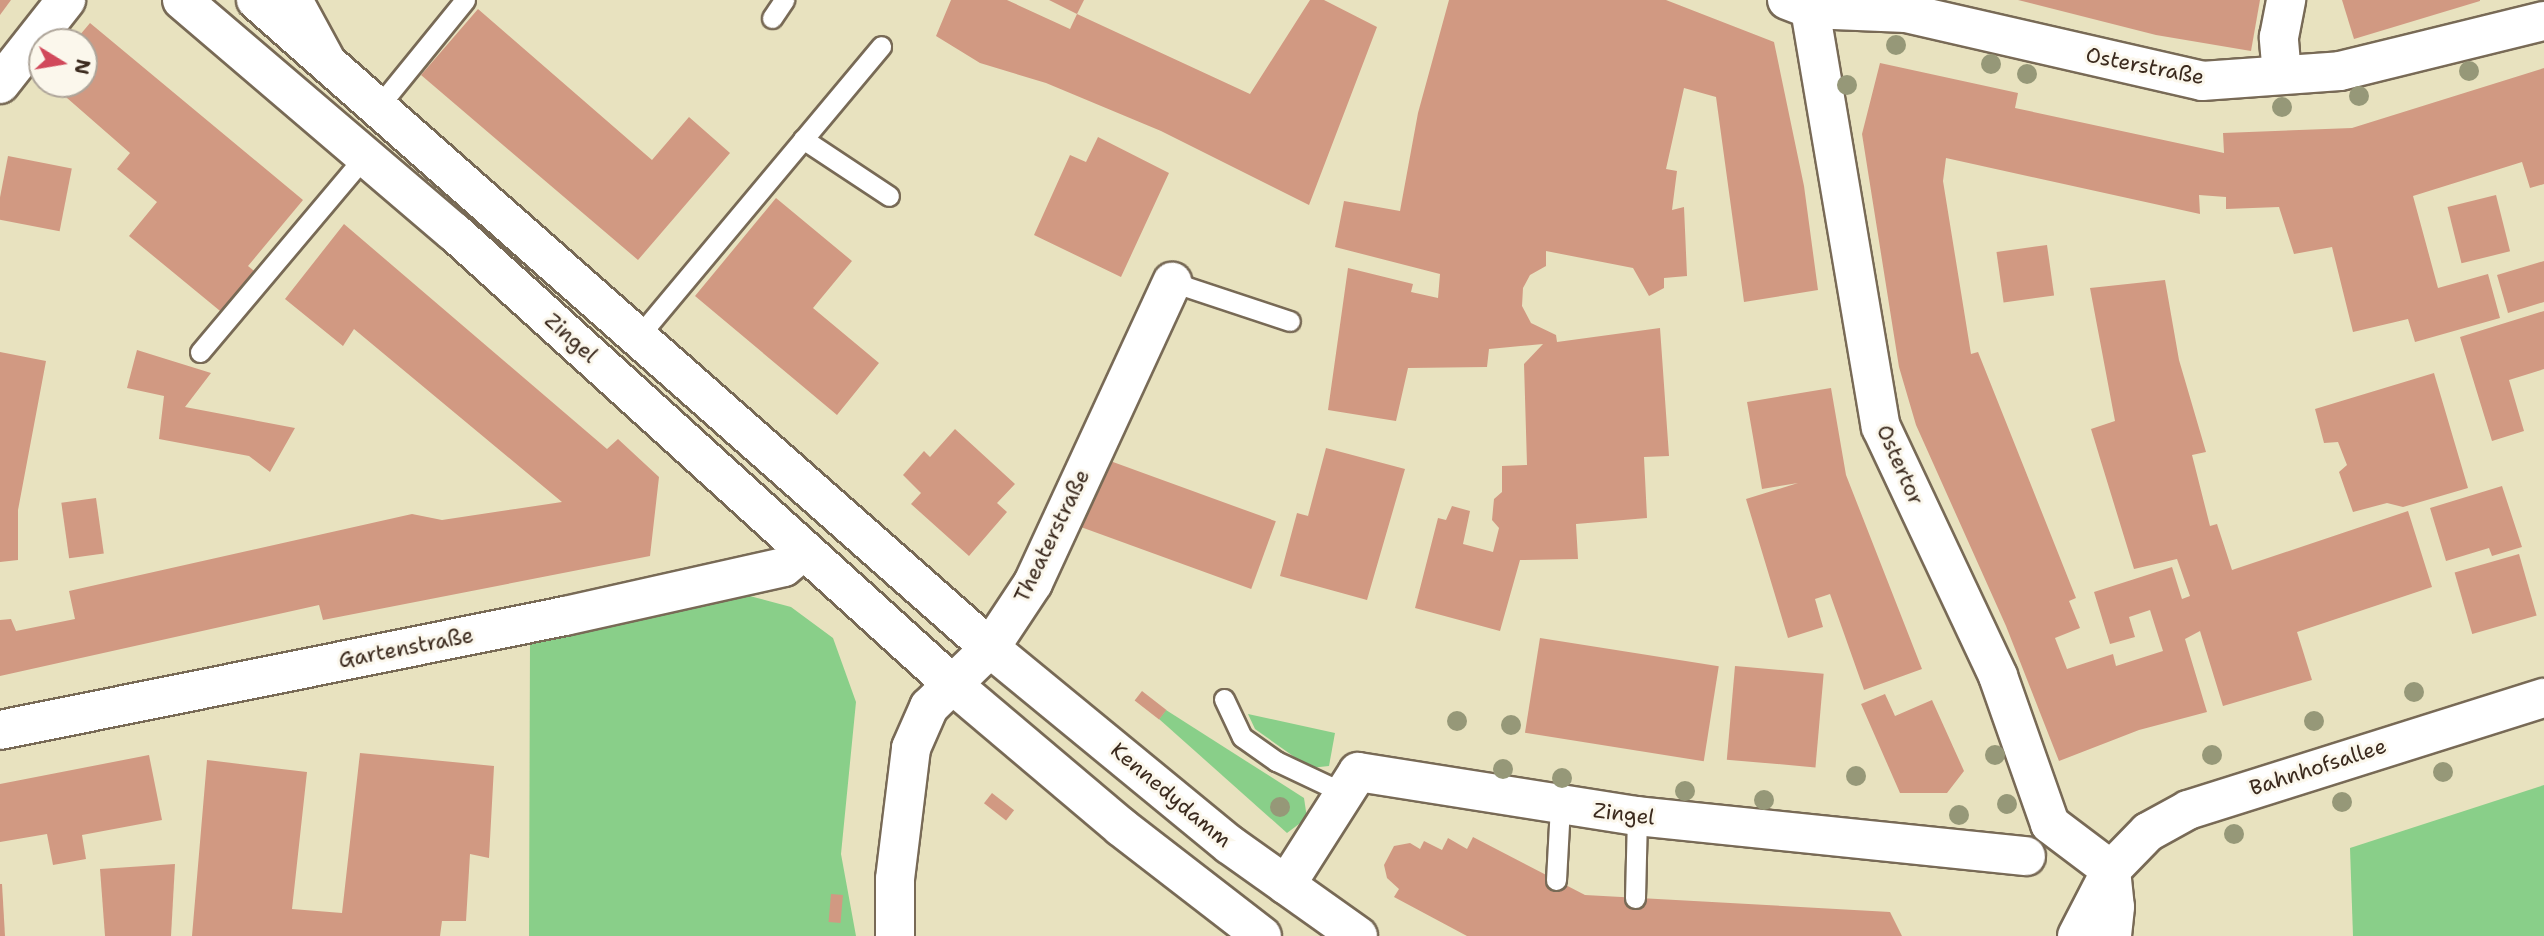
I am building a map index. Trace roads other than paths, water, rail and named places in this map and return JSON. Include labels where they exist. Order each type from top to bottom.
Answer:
[{"type":"street","points":[[0,84],[65,0]]},
{"type":"street","name":"Zingel","points":[[182,0],[365,156],[952,684]]},
{"type":"street","points":[[256,0],[990,648]]},
{"type":"street","points":[[293,0],[328,64]]},
{"type":"street","points":[[2282,75],[2279,37],[2287,0]]},
{"type":"street","name":"Osterstraße","points":[[1799,4],[1906,13],[2202,81],[2340,71],[2544,21]]},
{"type":"street","name":"Ostertor","points":[[1799,4],[1881,427],[1998,676],[2050,824],[2111,870]]},
{"type":"street","name":"Theaterstraße","points":[[895,936],[895,879],[911,748],[929,708],[990,648],[1033,583],[1172,282]]},
{"type":"street","name":"Gartenstraße","points":[[0,730],[578,614],[784,567],[804,550]]},
{"type":"street","name":"Kennedydamm","points":[[990,648],[1230,845],[1358,936]]},
{"type":"street","points":[[952,684],[1121,827],[1262,936]]},
{"type":"street","name":"Bahnhofsallee","points":[[2077,936],[2111,870],[2148,832],[2188,810],[2544,698]]},
{"type":"street","name":"Zingel","points":[[1286,885],[1358,772],[1560,806],[1637,816],[2025,856]]},
{"type":"street","points":[[2111,870],[2115,906],[2112,936]]},
{"type":"lane","points":[[378,107],[465,0]]},
{"type":"lane","points":[[772,18],[784,0]]},
{"type":"lane","points":[[638,337],[881,46]]},
{"type":"lane","points":[[803,139],[889,196]]},
{"type":"lane","points":[[200,352],[365,156]]},
{"type":"lane","name":"Theaterstraße","points":[[1172,282],[1290,321]]},
{"type":"lane","points":[[1224,699],[1242,737],[1276,761],[1346,794]]},
{"type":"lane","points":[[1556,880],[1560,806]]},
{"type":"lane","points":[[1635,898],[1637,816]]}]
